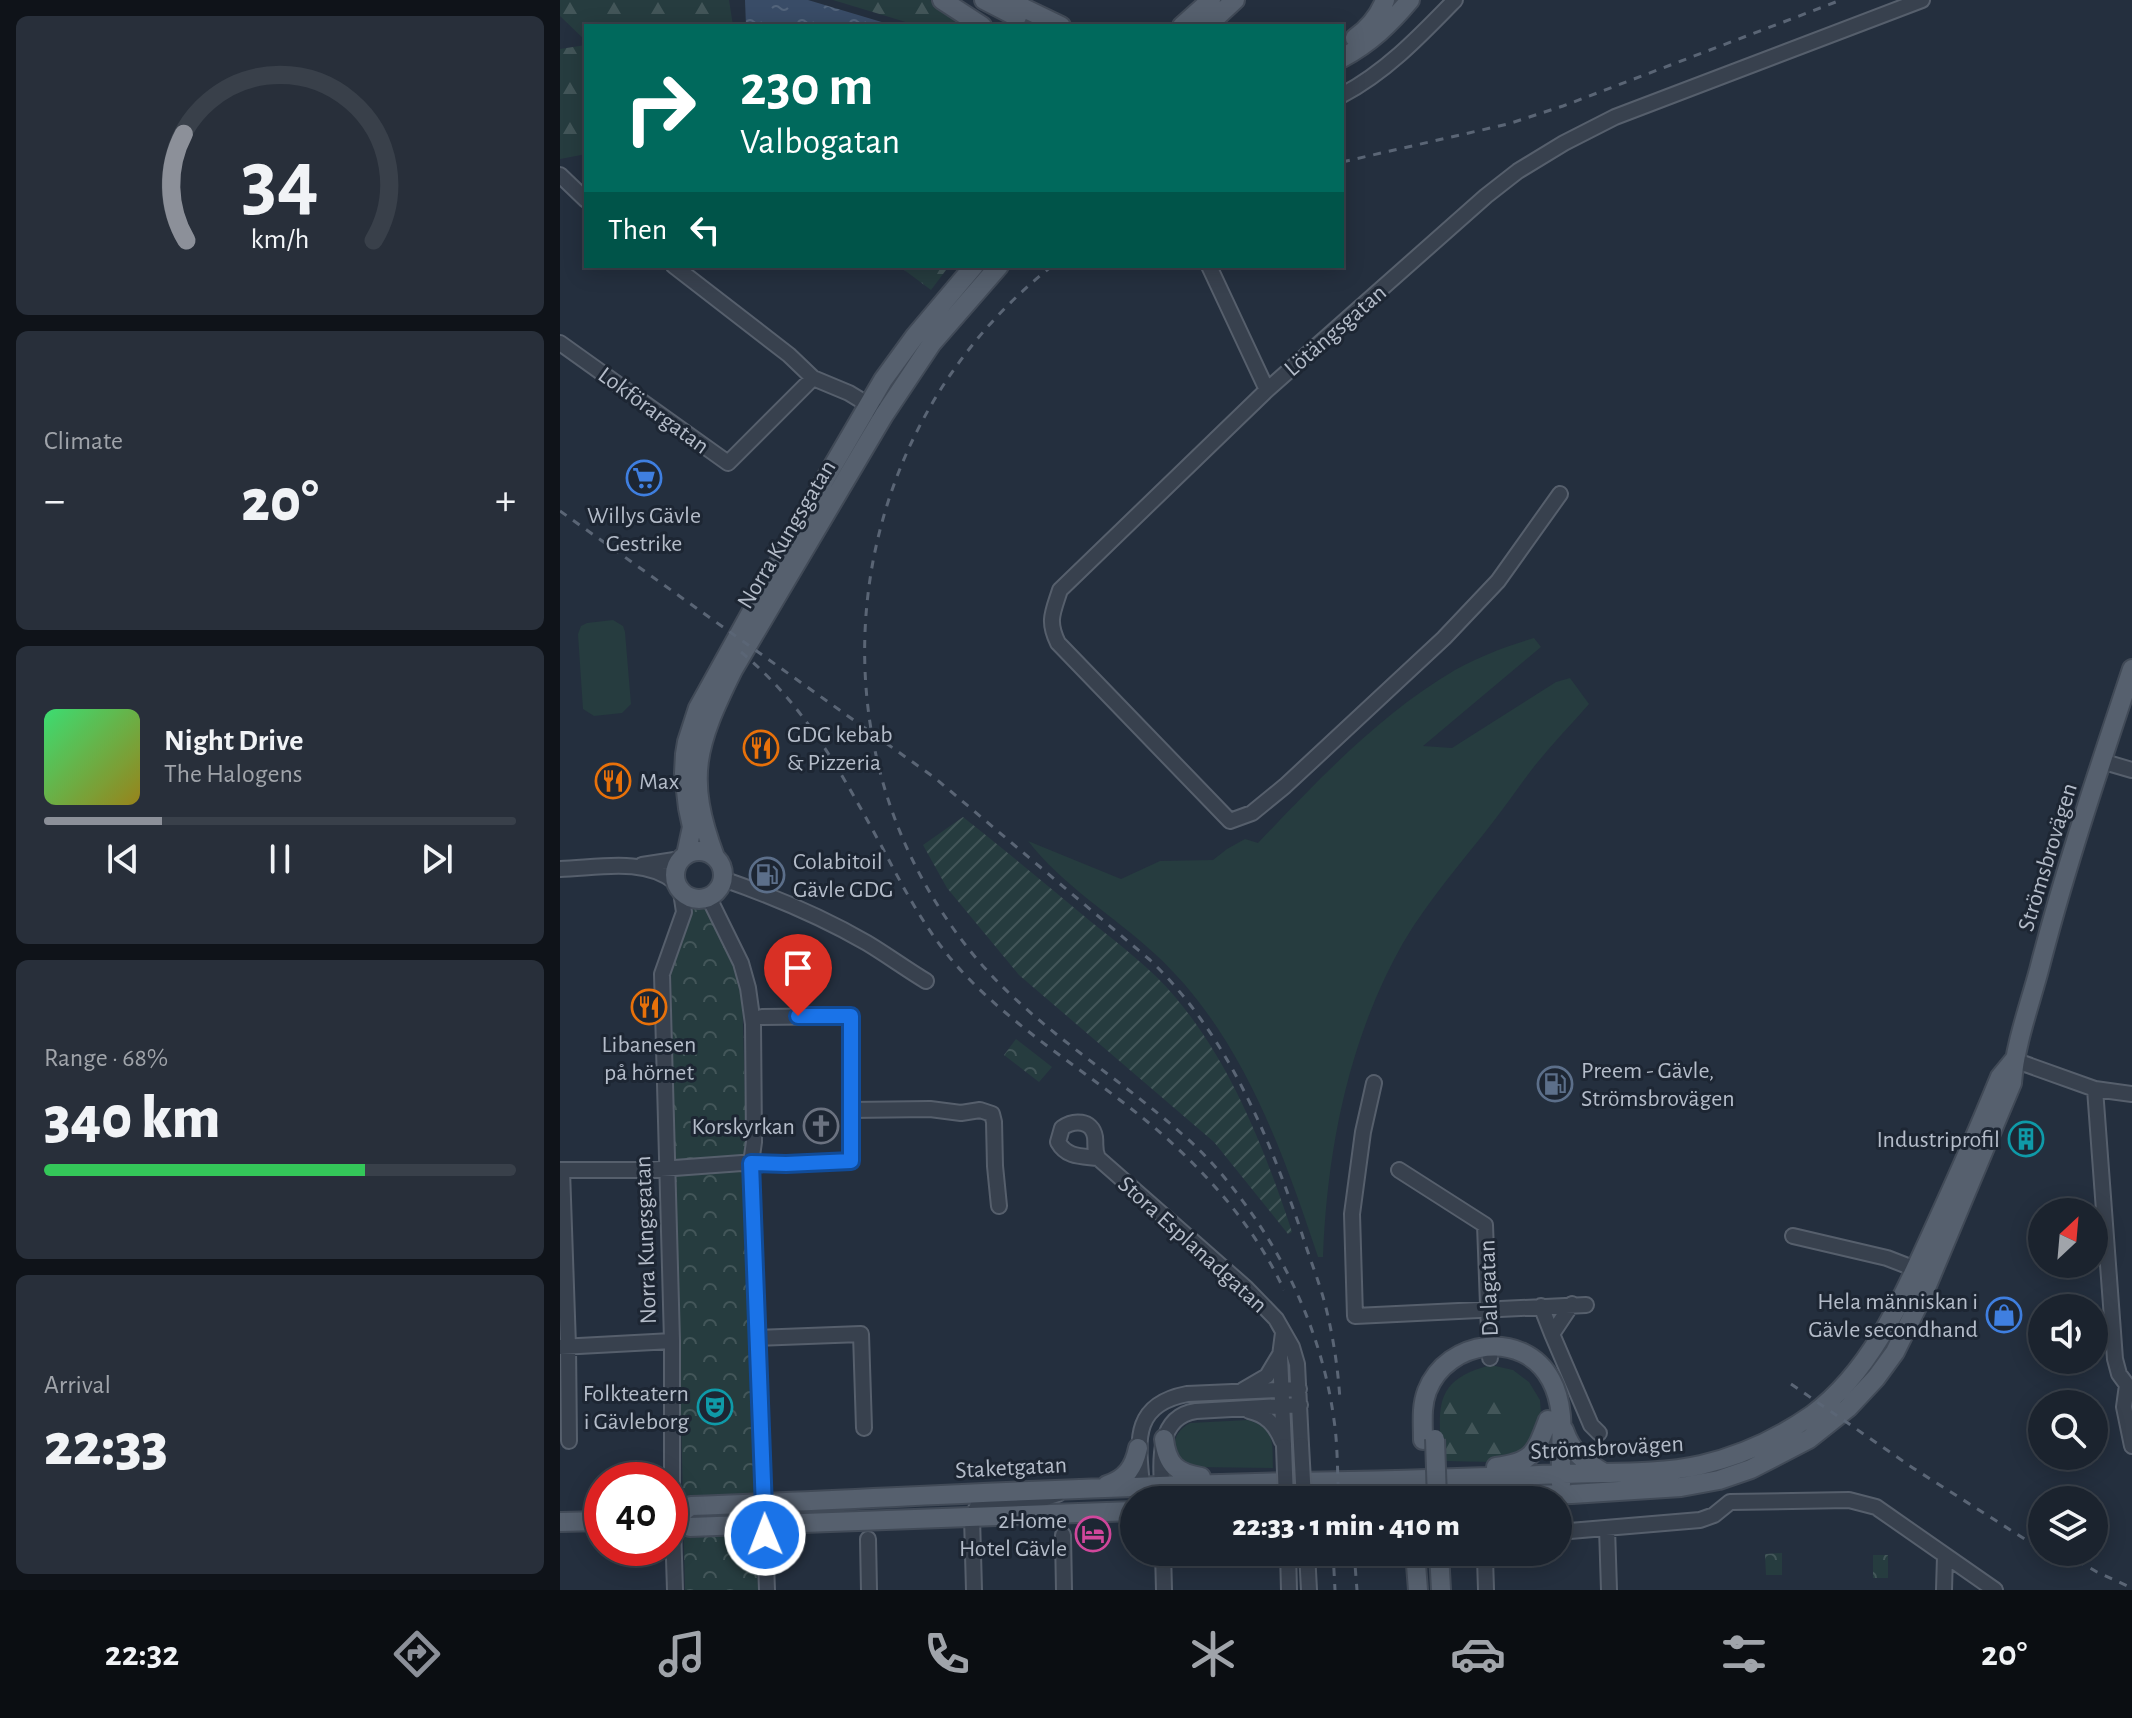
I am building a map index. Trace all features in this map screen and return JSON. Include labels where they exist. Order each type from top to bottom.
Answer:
[{"type":"main road","points":[[942,0],[979,24]]},
{"type":"main road","points":[[984,0],[1030,24]]},
{"type":"main road","points":[[1007,0],[1057,24]]},
{"type":"main road","points":[[1184,24],[1211,0]]},
{"type":"main road","points":[[1209,24],[1235,0]]},
{"type":"main road","points":[[1344,45],[1371,25],[1385,0]]},
{"type":"main road","points":[[1344,57],[1394,20],[1410,0]]},
{"type":"main road","name":"Norra Kungsgatan","points":[[715,857],[700,810],[697,786],[700,754],[712,712],[876,410],[883,380],[915,336],[972,268]]},
{"type":"main road","name":"Norra Kungsgatan","points":[[683,857],[692,827],[684,773],[685,754],[698,708],[876,410],[997,268]]},
{"type":"main road","name":"Strömsbrovägen","points":[[1572,1493],[1646,1490],[1719,1480],[1751,1469],[1809,1439],[1848,1408],[1895,1352],[2000,1077],[2014,1060],[2046,939],[2132,669]]},
{"type":"main road","points":[[701,851],[715,857],[722,867],[723,879],[718,890],[709,898],[694,899],[678,887],[675,869],[683,857],[701,851]]},
{"type":"main road","name":"Strömsbrovägen","points":[[1357,1481],[1655,1471],[1740,1454],[1786,1431],[1813,1413],[1842,1387],[1867,1357],[1923,1272]]},
{"type":"main road","points":[[1426,1486],[1429,1440],[1438,1394],[1449,1377],[1490,1352],[1530,1373],[1539,1384],[1555,1422],[1576,1453],[1604,1473]]},
{"type":"main road","points":[[1555,1422],[1557,1486]]},
{"type":"main road","points":[[1452,1479],[1518,1464],[1527,1459],[1555,1422]]},
{"type":"main road","points":[[1164,1439],[1171,1462],[1184,1473],[1244,1483]]},
{"type":"main road","points":[[1429,1440],[1435,1486]]},
{"type":"main road","points":[[1100,1487],[1126,1475],[1134,1464],[1138,1448]]},
{"type":"main road","name":"Staketgatan","points":[[1217,1486],[1357,1481]]},
{"type":"main road","name":"Staketgatan","points":[[688,1508],[1074,1488],[1120,1490]]},
{"type":"main road","name":"Staketgatan","points":[[688,1526],[1120,1512]]},
{"type":"main road","points":[[560,1522],[584,1521]]},
{"type":"main road","points":[[1416,1566],[1418,1590]]},
{"type":"main road","points":[[1428,1566],[1429,1590]]},
{"type":"main road","points":[[1440,1566],[1441,1590]]},
{"type":"main road","points":[[1451,1566],[1451,1590]]},
{"type":"street","points":[[1344,94],[1360,86],[1411,45],[1455,0]]},
{"type":"street","name":"Lötängsgatan","points":[[1560,494],[1498,581],[1444,638],[1285,786],[1252,813],[1230,821],[1058,643],[1051,629],[1060,590],[1267,390],[1518,171],[1615,117],[1922,0]]},
{"type":"street","points":[[560,175],[584,198]]},
{"type":"street","points":[[677,268],[789,355],[813,378],[849,393],[876,410]]},
{"type":"street","points":[[1210,268],[1267,390]]},
{"type":"street","name":"Lokförargatan","points":[[560,343],[728,463],[813,378]]},
{"type":"street","points":[[2101,761],[2132,770]]},
{"type":"street","points":[[560,869],[638,866],[683,857]]},
{"type":"street","points":[[638,866],[658,872],[678,887]]},
{"type":"street","points":[[723,879],[843,930],[926,981]]},
{"type":"street","name":"Norra Kungsgatan","points":[[671,1462],[672,1341],[662,974],[684,912],[678,887]]},
{"type":"street","points":[[709,898],[741,963],[753,1024],[754,1142],[751,1163],[767,1590]]},
{"type":"street","points":[[569,1441],[561,1170],[851,1161],[851,1016],[762,1017]]},
{"type":"street","points":[[2014,1060],[2095,1089],[2132,1094]]},
{"type":"street","points":[[1374,1083],[1363,1132],[1352,1214],[1355,1316],[1579,1305],[1552,1334]]},
{"type":"street","points":[[2095,1089],[2115,1359],[2119,1374],[2129,1385],[2124,1407],[2132,1446]]},
{"type":"street","points":[[851,1110],[930,1109],[961,1113],[980,1110],[992,1114],[999,1206]]},
{"type":"street","name":"Stora Esplanadgatan","points":[[1098,1158],[1246,1288],[1276,1319],[1294,1353],[1299,1389],[1303,1486]]},
{"type":"street","name":"Dalagatan","points":[[1399,1170],[1485,1225],[1490,1352]]},
{"type":"street","points":[[1793,1236],[1887,1258],[1923,1272]]},
{"type":"street","points":[[1541,1306],[1591,1425],[1599,1433]]},
{"type":"street","name":"Stora Esplanadgatan","points":[[1283,1333],[1280,1356],[1285,1486]]},
{"type":"street","points":[[757,1338],[861,1334],[864,1428]]},
{"type":"street","points":[[564,1346],[672,1341]]},
{"type":"street","points":[[1241,1391],[1267,1376],[1280,1356]]},
{"type":"street","points":[[1142,1486],[1139,1438],[1144,1421],[1164,1401],[1187,1394],[1299,1389]]},
{"type":"street","points":[[1163,1486],[1164,1439],[1172,1423],[1183,1414],[1300,1405]]},
{"type":"street","points":[[1241,1409],[1269,1420],[1278,1430],[1284,1446]]},
{"type":"street","points":[[974,1590],[972,1517],[978,1505],[1039,1500],[1074,1488]]},
{"type":"street","points":[[1572,1531],[1700,1520],[1714,1515],[1730,1502],[1849,1500],[1876,1507],[1995,1590]]},
{"type":"street","points":[[1607,1528],[1609,1590]]},
{"type":"street","points":[[1063,1535],[1064,1590]]},
{"type":"street","points":[[868,1539],[869,1590]]},
{"type":"street","points":[[1944,1590],[1945,1556]]},
{"type":"street","name":"Norra Kungsgatan","points":[[674,1566],[675,1590]]},
{"type":"street","points":[[1163,1566],[1164,1590]]},
{"type":"street","points":[[1288,1566],[1289,1590]]},
{"type":"street","points":[[1308,1566],[1309,1590]]},
{"type":"street","points":[[1485,1566],[1486,1590]]},
{"type":"green space","points":[[560,0],[729,0],[733,24],[584,24],[584,39],[560,16]]},
{"type":"green space","points":[[833,0],[930,0],[968,24],[912,24]]},
{"type":"green space","points":[[584,45],[584,154],[560,159],[560,49]]},
{"type":"green space","points":[[902,268],[948,268],[931,290]]},
{"type":"green space","points":[[613,620],[623,626],[625,632],[631,704],[622,713],[594,716],[583,709],[578,634],[581,626],[587,623]]},
{"type":"green space","points":[[1534,638],[1541,647],[1423,746],[1452,748],[1556,682],[1570,678],[1589,704],[1540,760],[1435,896],[1403,943],[1384,979],[1368,1017],[1344,1095],[1330,1176],[1323,1257],[1318,1257],[1273,1134],[1235,1056],[1212,1019],[1155,954],[1073,887],[1028,841],[1121,879],[1160,861],[1213,860],[1245,839],[1258,843],[1327,772],[1376,727],[1427,687],[1464,665]]},
{"type":"green space","points":[[963,817],[1135,958],[1176,998],[1214,1051],[1245,1109],[1292,1232],[1288,1234],[1214,1142],[1019,975],[947,888],[923,845]]},
{"type":"green space","points":[[689,904],[709,905],[732,956],[742,988],[758,1590],[685,1590],[684,1566],[688,1566],[688,1462],[682,1462],[671,972]]},
{"type":"green space","points":[[1016,1039],[1052,1067],[1039,1082],[1004,1055]]},
{"type":"green space","points":[[1491,1365],[1513,1370],[1529,1382],[1540,1400],[1542,1424],[1528,1451],[1491,1462],[1445,1461],[1441,1456],[1440,1423],[1444,1397],[1458,1379]]},
{"type":"green space","points":[[1507,1396],[1510,1456],[1446,1459],[1443,1400]]},
{"type":"green space","points":[[1248,1420],[1264,1428],[1271,1438],[1273,1468],[1193,1467],[1176,1452],[1175,1440],[1190,1423]]},
{"type":"green space","points":[[1782,1553],[1782,1575],[1766,1575],[1765,1554]]},
{"type":"green space","points":[[1873,1555],[1888,1555],[1888,1578],[1873,1578]]},
{"type":"water","points":[[745,0],[808,0],[888,24],[746,24]]},
{"type":"railway","points":[[1344,162],[1508,124],[1841,0]]},
{"type":"railway","points":[[1050,268],[980,336],[925,416],[888,504],[868,596],[866,691],[884,785],[920,875],[976,958],[1024,1007],[1192,1142],[1227,1180],[1266,1234],[1293,1284],[1323,1364],[1335,1430],[1338,1486]]},
{"type":"railway","points":[[560,511],[935,778],[1150,960],[1177,989],[1223,1053],[1275,1159],[1325,1304],[1335,1352],[1340,1400]]},
{"type":"railway","points":[[741,652],[785,695],[821,742],[916,908],[956,965],[1017,1022],[1129,1107],[1197,1167],[1255,1238],[1284,1290]]},
{"type":"railway","points":[[1791,1384],[1913,1468],[2028,1541]]},
{"type":"railway","points":[[1334,1566],[1335,1590]]},
{"type":"railway","points":[[1355,1566],[1357,1590]]},
{"type":"railway","points":[[2087,1566],[2132,1588]]},
{"type":"place","name":"Willys Gävle Gestrike","points":[[644,478]]},
{"type":"place","name":"GDG kebab & Pizzeria","points":[[761,748]]},
{"type":"place","name":"Max","points":[[613,781]]},
{"type":"place","name":"Colabitoil Gävle GDG","points":[[767,875]]},
{"type":"place","name":"Libanesen på hörnet","points":[[649,1007]]},
{"type":"place","name":"Preem - Gävle, Strömsbrovägen","points":[[1555,1084]]},
{"type":"place","name":"Korskyrkan","points":[[821,1126]]},
{"type":"place","name":"Industriprofil","points":[[2026,1139]]},
{"type":"place","name":"Hela människan i Gävle secondhand","points":[[2004,1315]]},
{"type":"place","name":"Folkteatern i Gävleborg","points":[[715,1407]]},
{"type":"place","name":"2Home Hotel Gävle","points":[[1093,1534]]},
{"type":"route","points":[[765,1535],[751,1163],[851,1161],[851,1016],[798,1016]]}]
